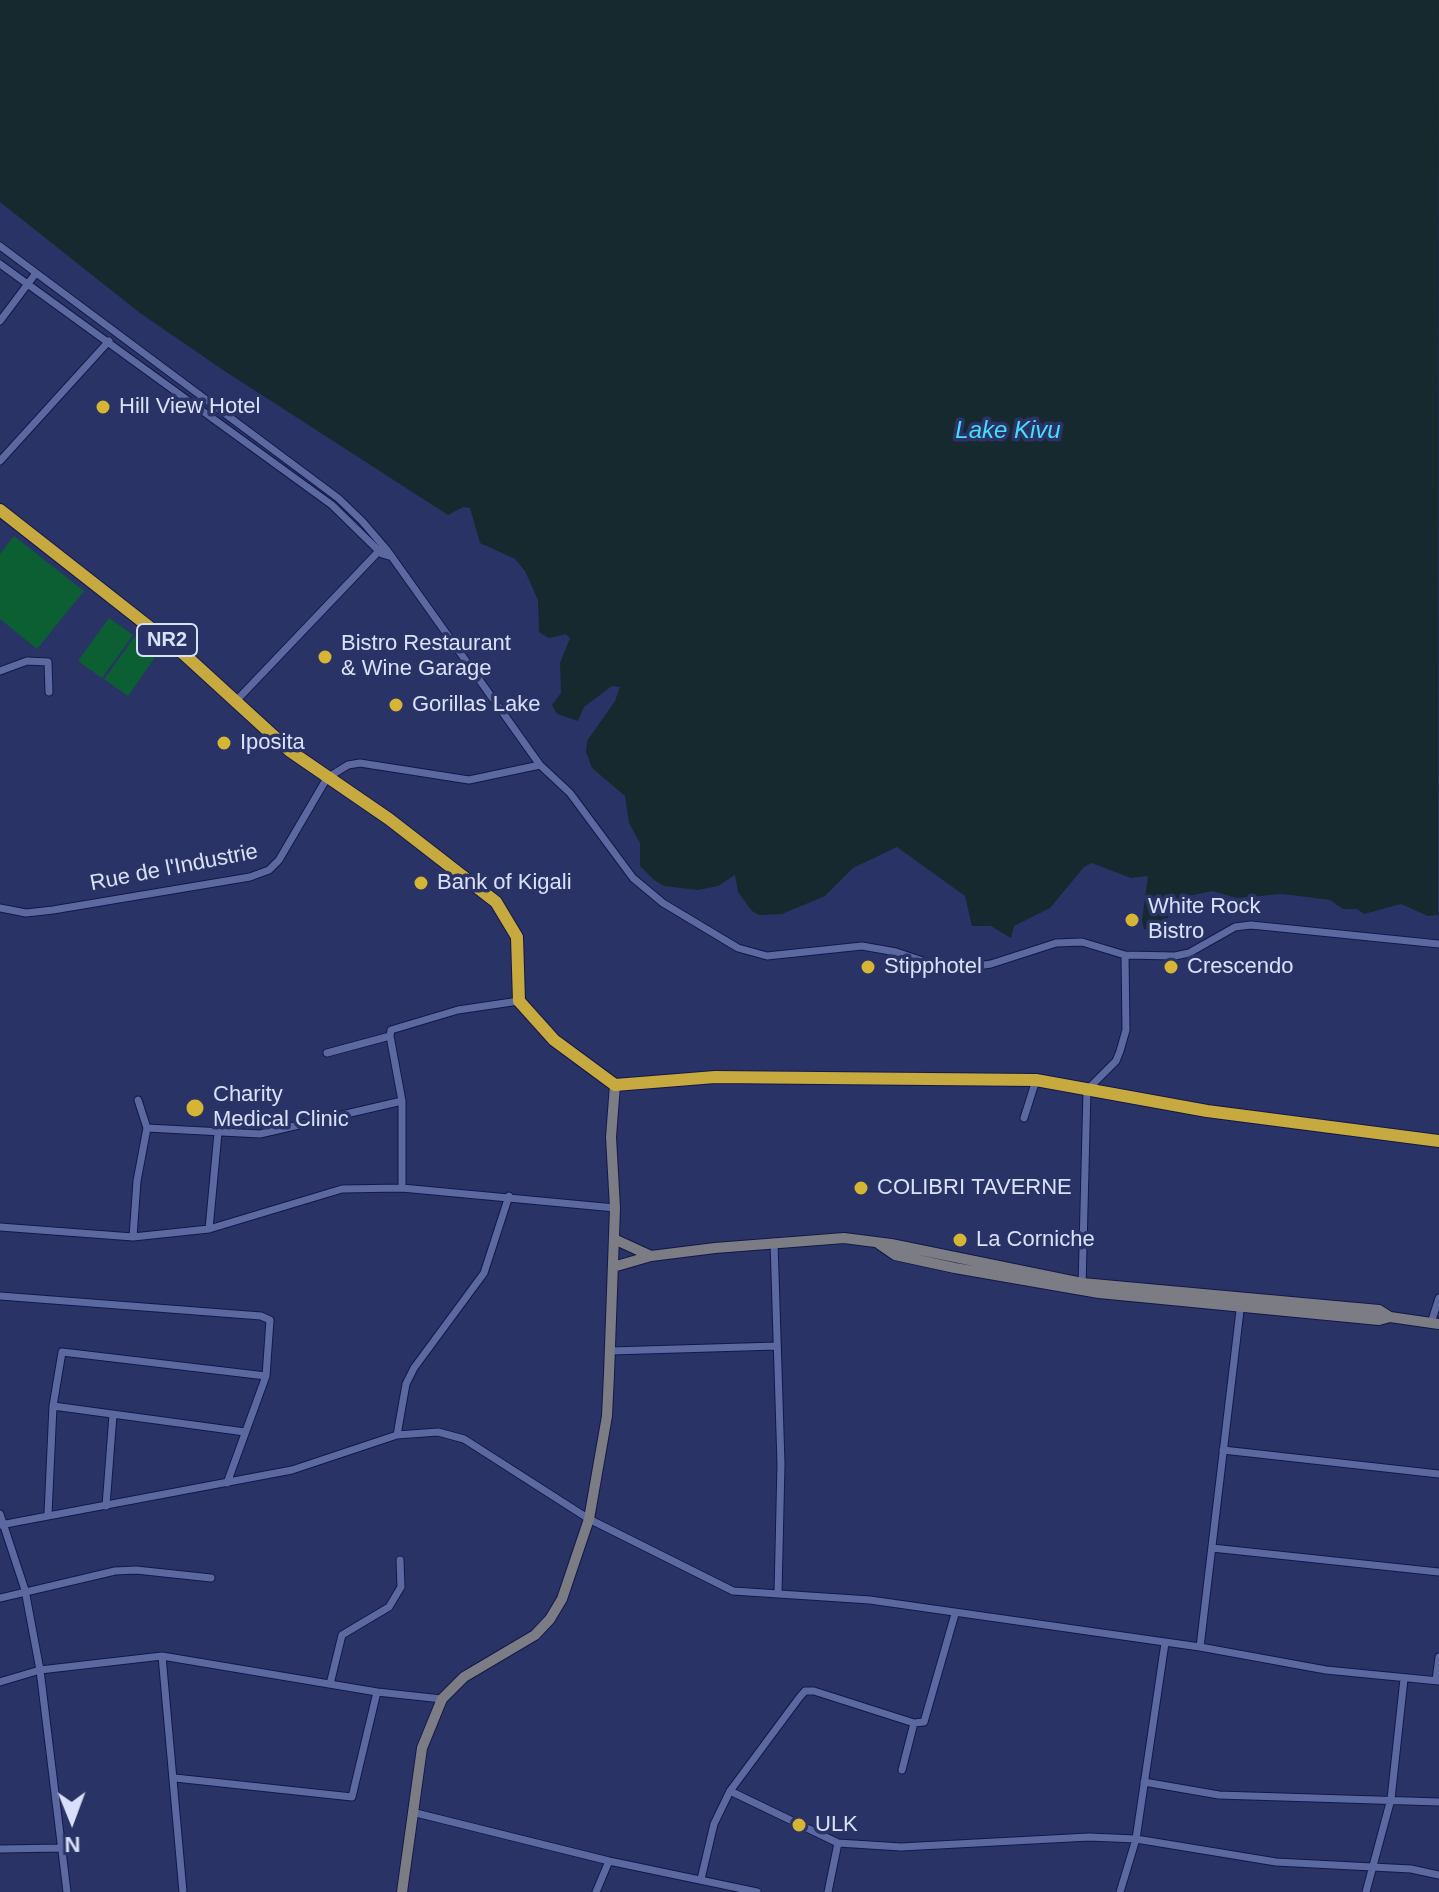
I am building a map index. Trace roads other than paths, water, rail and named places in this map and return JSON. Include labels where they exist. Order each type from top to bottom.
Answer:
[{"type":"highway","name":"NR2","points":[[0,510],[109,593],[290,751],[327,778]]},
{"type":"highway","points":[[327,778],[389,819],[496,902],[517,937],[519,1001],[554,1040],[615,1085],[715,1077],[1036,1080],[1207,1111],[1439,1141]]},
{"type":"street","points":[[0,246],[115,334],[272,462],[335,502]]},
{"type":"street","points":[[0,264],[108,342],[277,455],[359,524],[389,556],[540,765],[570,793],[647,891],[750,953],[784,955],[862,946],[896,952],[950,970],[991,964],[1056,943],[1082,942],[1125,955],[1189,953],[1235,927],[1251,925],[1439,944]]},
{"type":"street","points":[[0,321],[36,273]]},
{"type":"street","points":[[0,461],[115,334]]},
{"type":"street","points":[[272,462],[277,455]]},
{"type":"street","points":[[236,701],[381,549]]},
{"type":"street","points":[[0,671],[27,661],[48,662],[49,692]]},
{"type":"street","points":[[327,778],[348,765],[360,763],[469,780],[540,765]]},
{"type":"street","name":"Rue de l'Industrie","points":[[0,908],[26,913],[53,910],[250,877],[269,870],[279,860],[327,778]]},
{"type":"street","points":[[1082,1287],[1087,1090],[1116,1061],[1126,1030],[1125,955]]},
{"type":"street","points":[[327,1053],[390,1036],[396,1028],[458,1010],[519,1001]]},
{"type":"street","points":[[390,1036],[402,1101],[402,1188]]},
{"type":"street","points":[[1024,1118],[1036,1080]]},
{"type":"street","points":[[402,1892],[422,1748],[442,1699],[464,1677],[535,1635],[550,1619],[562,1599],[589,1519],[607,1416],[611,1351],[615,1208],[611,1137],[615,1085]]},
{"type":"street","points":[[133,1237],[137,1181],[147,1128],[138,1100]]},
{"type":"street","points":[[147,1128],[260,1134],[402,1101]]},
{"type":"street","points":[[209,1229],[218,1133]]},
{"type":"street","points":[[0,1227],[133,1237],[209,1229],[342,1189],[402,1188],[615,1208]]},
{"type":"street","points":[[397,1435],[406,1384],[414,1368],[484,1273],[509,1196]]},
{"type":"street","points":[[613,1267],[651,1256],[817,1237],[879,1244],[955,1263],[1082,1287],[1241,1304],[1334,1311],[1379,1310],[1390,1317],[1435,1324],[1439,1298]]},
{"type":"street","points":[[614,1239],[651,1256]]},
{"type":"street","points":[[774,1242],[781,1464],[778,1593]]},
{"type":"street","points":[[0,1296],[261,1316],[272,1325],[266,1376],[227,1483]]},
{"type":"street","points":[[1200,1647],[1241,1304]]},
{"type":"street","points":[[611,1351],[777,1346]]},
{"type":"street","points":[[48,1514],[53,1406],[59,1357],[69,1351],[266,1376]]},
{"type":"street","points":[[53,1406],[245,1432]]},
{"type":"street","points":[[106,1506],[113,1415]]},
{"type":"street","points":[[2,1525],[292,1470],[397,1435],[438,1432],[464,1439],[589,1519],[733,1591],[870,1600],[1200,1647],[1326,1670],[1404,1679],[1437,1680],[1439,1657]]},
{"type":"street","points":[[1223,1450],[1394,1472],[1439,1474]]},
{"type":"street","points":[[0,1514],[25,1590],[40,1670],[67,1892]]},
{"type":"street","points":[[1212,1548],[1439,1572]]},
{"type":"street","points":[[330,1684],[336,1648],[342,1635],[389,1607],[401,1587],[400,1560]]},
{"type":"street","points":[[0,1598],[25,1590],[136,1570],[211,1578]]},
{"type":"street","points":[[701,1879],[714,1824],[730,1791],[805,1691],[914,1723],[926,1718],[955,1614]]},
{"type":"street","points":[[1120,1892],[1136,1839],[1165,1643]]},
{"type":"street","points":[[0,1682],[40,1670],[162,1656],[377,1692],[442,1699]]},
{"type":"street","points":[[162,1656],[183,1892]]},
{"type":"street","points":[[1366,1892],[1391,1799],[1404,1679]]},
{"type":"street","points":[[175,1778],[352,1797],[377,1692]]},
{"type":"street","points":[[902,1770],[914,1723]]},
{"type":"street","points":[[1144,1782],[1219,1795],[1439,1802]]},
{"type":"street","points":[[730,1791],[838,1843],[901,1847],[1089,1837],[1136,1839],[1276,1862],[1439,1875]]},
{"type":"street","points":[[412,1812],[609,1861],[757,1892]]},
{"type":"street","points":[[828,1892],[838,1843]]},
{"type":"street","points":[[0,1849],[63,1848]]},
{"type":"street","points":[[596,1892],[609,1861]]},
{"type":"water","name":"Lake Kivu","points":[[0,0],[1439,0],[1438,915],[1428,916],[1401,904],[1364,914],[1357,909],[1343,909],[1330,900],[1282,894],[1237,898],[1212,891],[1193,895],[1171,912],[1166,921],[1168,931],[1144,929],[1142,921],[1148,876],[1131,878],[1092,863],[1084,867],[1050,908],[1014,926],[1011,938],[991,926],[972,926],[965,896],[897,847],[853,868],[825,896],[782,914],[759,915],[752,911],[738,892],[735,875],[718,886],[698,890],[664,886],[654,880],[640,866],[640,843],[629,823],[625,796],[592,768],[586,752],[587,741],[615,701],[620,687],[612,686],[584,707],[578,721],[557,714],[552,705],[561,693],[560,663],[570,638],[566,634],[549,638],[539,632],[538,600],[525,571],[515,559],[480,543],[470,508],[463,507],[448,515],[223,370],[140,313],[0,202]]},
{"type":"place","name":"Hill View Hotel","points":[[103,407]]},
{"type":"place","name":"Bistro Restaurant & Wine Garage","points":[[325,657]]},
{"type":"place","name":"Gorillas Lake","points":[[396,705]]},
{"type":"place","name":"Iposita","points":[[224,743]]},
{"type":"place","name":"Bank of Kigali","points":[[421,883]]},
{"type":"place","name":"White Rock Bistro","points":[[1132,920]]},
{"type":"place","name":"Stipphotel","points":[[868,967]]},
{"type":"place","name":"Crescendo","points":[[1171,967]]},
{"type":"place","name":"Charity Medical Clinic","points":[[195,1108]]},
{"type":"place","name":"COLIBRI TAVERNE","points":[[861,1188]]},
{"type":"place","name":"La Corniche","points":[[960,1240]]},
{"type":"place","name":"ULK","points":[[799,1825]]}]
